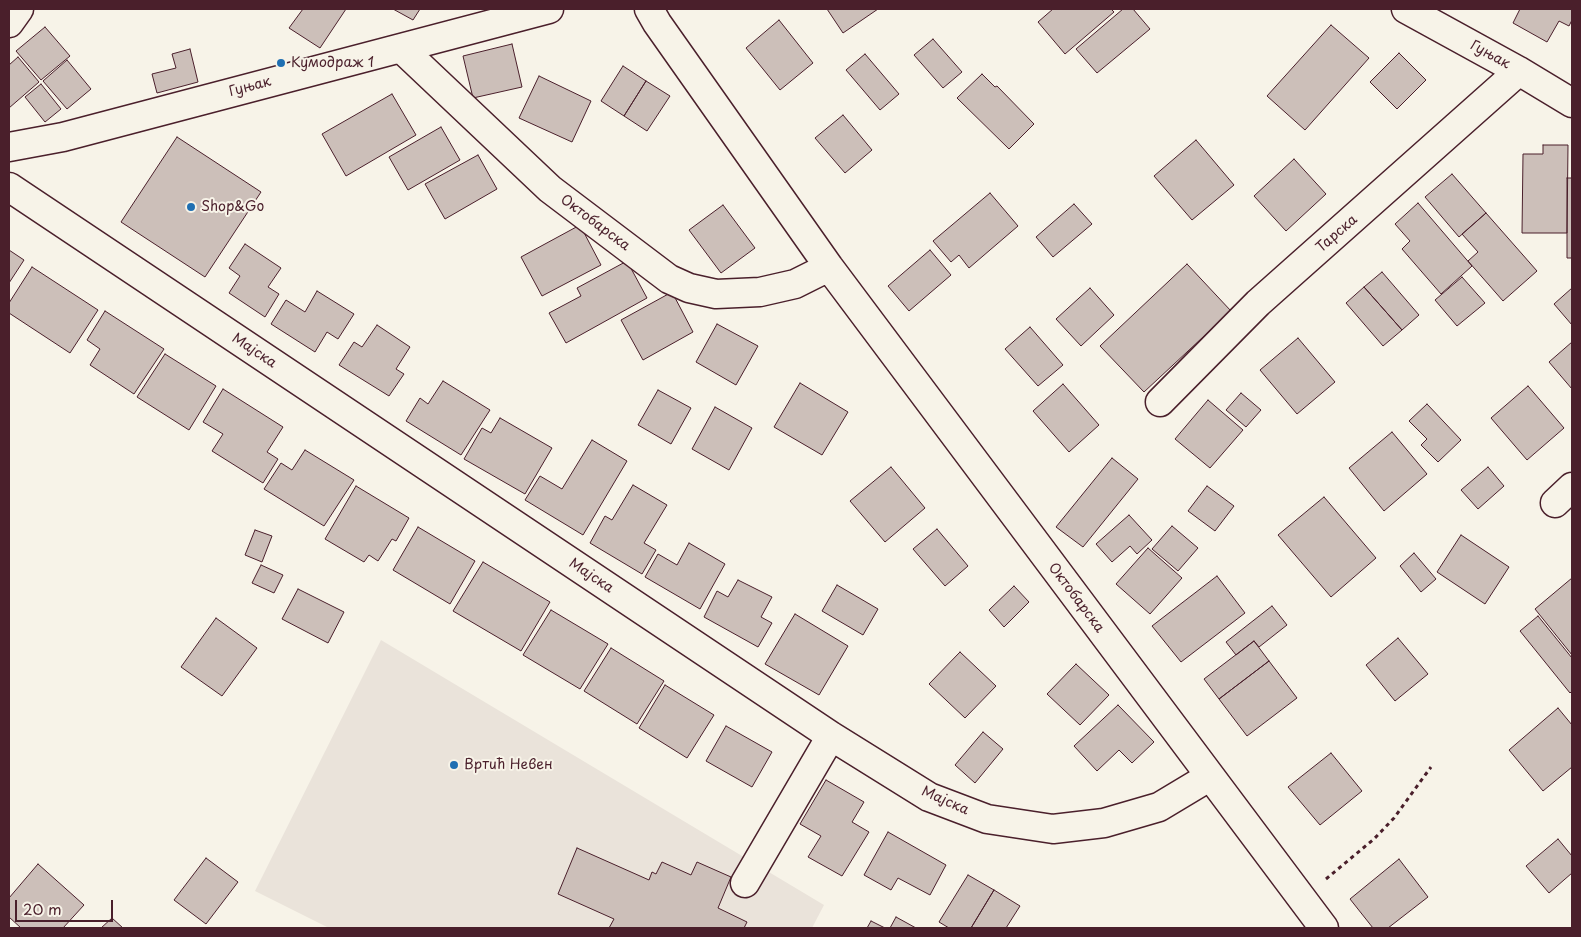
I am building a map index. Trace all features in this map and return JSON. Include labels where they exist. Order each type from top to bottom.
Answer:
[{"type":"street","points":[[9,23],[19,9]]},
{"type":"street","name":"Гуњак","points":[[9,147],[63,137],[549,9]]},
{"type":"street","name":"Октобарска","points":[[649,9],[656,23],[829,267],[1209,777],[1324,928]]},
{"type":"street","name":"Гуњак","points":[[1406,9],[1519,71],[1572,103]]},
{"type":"street","name":"Октобарска","points":[[402,49],[550,190],[669,279],[689,288],[716,294],[760,292],[795,284],[829,267]]},
{"type":"street","name":"Тарска","points":[[1160,402],[1258,304],[1519,71]]},
{"type":"street","name":"Мајска","points":[[9,187],[831,736],[929,797],[987,819],[1053,829],[1104,823],[1159,807],[1209,777]]},
{"type":"street","points":[[745,883],[831,736]]},
{"type":"path","points":[[1322,882],[1374,839],[1394,818],[1431,767]]},
{"type":"shaded area","name":"Вртић Невен","points":[[381,640],[824,905],[812,928],[329,928],[255,891]]},
{"type":"building","points":[[303,9],[346,9],[320,48],[289,28]]},
{"type":"building","points":[[393,9],[420,9],[413,20]]},
{"type":"building","points":[[827,9],[878,9],[843,33]]},
{"type":"building","points":[[1053,9],[1111,9],[1114,12],[1065,54],[1038,22]]},
{"type":"building","points":[[1123,9],[1133,9],[1150,29],[1097,73],[1076,49]]},
{"type":"building","points":[[1520,9],[1572,9],[1572,20],[1569,26],[1559,21],[1547,42],[1513,23]]},
{"type":"building","points":[[779,20],[813,63],[780,90],[746,48]]},
{"type":"building","points":[[1331,25],[1369,58],[1305,130],[1267,96]]},
{"type":"building","points":[[45,27],[70,56],[41,80],[16,51]]},
{"type":"building","points":[[933,39],[962,72],[943,88],[914,55]]},
{"type":"building","points":[[512,44],[522,87],[473,98],[463,56]]},
{"type":"building","points":[[190,49],[198,82],[157,93],[152,74],[176,68],[172,54]]},
{"type":"building","points":[[1399,53],[1426,80],[1397,109],[1370,82]]},
{"type":"building","points":[[865,54],[899,94],[880,110],[846,70]]},
{"type":"building","points":[[18,57],[39,82],[9,108],[9,65]]},
{"type":"building","points":[[67,60],[91,89],[67,109],[43,81]]},
{"type":"building","points":[[623,66],[646,81],[624,116],[601,101]]},
{"type":"building","points":[[982,74],[995,87],[997,86],[1034,124],[1009,149],[957,98]]},
{"type":"building","points":[[539,76],[591,101],[572,142],[519,118]]},
{"type":"building","points":[[646,81],[670,96],[647,131],[624,116]]},
{"type":"building","points":[[41,84],[61,109],[45,122],[25,97]]},
{"type":"building","points":[[392,94],[416,135],[346,176],[322,134]]},
{"type":"building","points":[[843,115],[872,150],[845,173],[815,138]]},
{"type":"building","points":[[441,127],[460,160],[408,190],[389,157]]},
{"type":"building","name":"Shop&Go","points":[[177,137],[261,192],[205,277],[121,222]]},
{"type":"building","points":[[1196,140],[1234,185],[1192,220],[1154,176]]},
{"type":"building","points":[[1543,145],[1568,145],[1567,233],[1522,233],[1523,154],[1543,154]]},
{"type":"building","points":[[478,155],[497,189],[445,219],[425,184]]},
{"type":"building","points":[[1294,159],[1326,194],[1286,231],[1254,196]]},
{"type":"building","points":[[1452,174],[1486,213],[1459,237],[1425,197]]},
{"type":"building","points":[[1567,178],[1572,178],[1572,258],[1567,258]]},
{"type":"building","points":[[990,193],[1018,226],[969,268],[959,255],[951,262],[933,241]]},
{"type":"building","points":[[1418,203],[1472,266],[1441,294],[1402,249],[1410,241],[1395,224]]},
{"type":"building","points":[[1074,204],[1092,224],[1053,257],[1036,237]]},
{"type":"building","points":[[723,205],[755,248],[721,273],[689,230]]},
{"type":"building","points":[[1486,213],[1537,271],[1503,301],[1468,261],[1478,252],[1462,234]]},
{"type":"building","points":[[580,225],[601,265],[542,296],[521,257]]},
{"type":"building","points":[[245,244],[281,268],[268,287],[279,294],[265,317],[229,293],[240,276],[229,268]]},
{"type":"building","points":[[9,250],[24,260],[9,283]]},
{"type":"building","points":[[930,250],[951,275],[909,311],[888,286]]},
{"type":"building","points":[[627,261],[647,298],[566,343],[549,313],[581,296],[577,288]]},
{"type":"building","points":[[1187,264],[1231,311],[1144,392],[1100,346]]},
{"type":"building","points":[[32,267],[98,310],[70,353],[9,313],[9,303]]},
{"type":"building","points":[[1382,272],[1419,315],[1402,330],[1364,287]]},
{"type":"building","points":[[1462,277],[1485,303],[1457,326],[1435,300]]},
{"type":"building","points":[[1364,287],[1402,330],[1383,346],[1346,303]]},
{"type":"building","points":[[1090,288],[1114,315],[1081,346],[1056,319]]},
{"type":"building","points":[[1572,288],[1572,325],[1554,304]]},
{"type":"building","points":[[317,291],[354,314],[338,339],[327,332],[315,352],[271,324],[286,300],[305,312]]},
{"type":"building","points":[[672,292],[693,332],[643,360],[621,320]]},
{"type":"building","points":[[105,311],[164,349],[134,394],[90,365],[100,349],[87,340]]},
{"type":"building","points":[[717,324],[758,346],[736,385],[696,362]]},
{"type":"building","points":[[377,325],[410,347],[396,369],[404,374],[389,396],[339,365],[354,342],[362,347]]},
{"type":"building","points":[[1030,327],[1063,365],[1038,386],[1005,349]]},
{"type":"building","points":[[1298,338],[1335,382],[1297,414],[1260,370]]},
{"type":"building","points":[[1572,342],[1572,389],[1549,362]]},
{"type":"building","points":[[165,354],[216,386],[189,430],[137,397]]},
{"type":"building","points":[[443,381],[490,410],[461,455],[406,421],[420,398],[428,404]]},
{"type":"building","points":[[800,383],[848,412],[822,455],[774,427]]},
{"type":"building","points":[[1063,384],[1099,425],[1069,452],[1033,411]]},
{"type":"building","points":[[1528,386],[1564,428],[1527,460],[1491,418]]},
{"type":"building","points":[[223,389],[283,427],[267,452],[278,459],[263,483],[212,451],[223,434],[203,422]]},
{"type":"building","points":[[658,390],[691,408],[671,444],[638,425]]},
{"type":"building","points":[[1241,393],[1261,410],[1246,427],[1226,410]]},
{"type":"building","points":[[1208,400],[1243,430],[1210,468],[1175,439]]},
{"type":"building","points":[[1427,404],[1461,440],[1438,462],[1421,445],[1427,439],[1409,421]]},
{"type":"building","points":[[715,407],[752,428],[729,470],[692,449]]},
{"type":"building","points":[[500,418],[552,448],[525,494],[464,459],[482,428],[491,433]]},
{"type":"building","points":[[1392,432],[1427,474],[1384,511],[1349,468]]},
{"type":"building","points":[[592,440],[627,461],[583,535],[525,500],[540,476],[562,489]]},
{"type":"building","points":[[305,450],[354,480],[324,526],[264,489],[281,463],[292,470]]},
{"type":"building","points":[[1112,458],[1138,479],[1083,547],[1056,527]]},
{"type":"building","points":[[891,467],[925,508],[885,542],[850,501]]},
{"type":"building","points":[[1488,467],[1504,486],[1478,509],[1461,490]]},
{"type":"building","points":[[633,485],[667,505],[644,543],[656,550],[642,574],[590,543],[605,516],[612,520]]},
{"type":"building","points":[[356,486],[409,518],[396,541],[392,539],[378,561],[369,555],[364,562],[325,539]]},
{"type":"building","points":[[1207,486],[1234,506],[1215,531],[1188,511]]},
{"type":"building","points":[[1324,497],[1376,558],[1331,597],[1278,535]]},
{"type":"building","points":[[1129,515],[1152,540],[1137,554],[1130,546],[1112,562],[1096,544]]},
{"type":"building","points":[[1172,526],[1198,548],[1178,571],[1152,549]]},
{"type":"building","points":[[418,527],[475,561],[450,604],[393,570]]},
{"type":"building","points":[[937,529],[968,566],[945,586],[913,549]]},
{"type":"building","points":[[255,530],[272,536],[262,562],[245,555]]},
{"type":"building","points":[[1461,535],[1509,567],[1485,604],[1437,572]]},
{"type":"building","points":[[689,543],[725,564],[700,609],[645,577],[658,554],[677,565]]},
{"type":"building","points":[[1148,548],[1182,578],[1150,614],[1116,584]]},
{"type":"building","points":[[1414,553],[1436,579],[1421,592],[1400,566]]},
{"type":"building","points":[[483,562],[550,602],[521,651],[453,611]]},
{"type":"building","points":[[261,565],[283,575],[274,593],[252,583]]},
{"type":"building","points":[[1217,576],[1245,613],[1181,662],[1152,626]]},
{"type":"building","points":[[1572,578],[1572,655],[1535,609]]},
{"type":"building","points":[[738,580],[772,597],[761,617],[772,623],[758,647],[704,617],[717,591],[728,597]]},
{"type":"building","points":[[837,585],[878,609],[863,635],[822,611]]},
{"type":"building","points":[[1014,586],[1029,602],[1004,627],[989,610]]},
{"type":"building","points":[[298,589],[344,612],[328,643],[282,619]]},
{"type":"building","points":[[1272,606],[1287,625],[1259,647],[1254,641],[1236,655],[1226,642]]},
{"type":"building","points":[[551,610],[608,644],[580,689],[523,655]]},
{"type":"building","points":[[795,614],[848,646],[819,695],[765,664]]},
{"type":"building","points":[[1538,616],[1572,658],[1572,691],[1570,693],[1520,631]]},
{"type":"building","points":[[216,618],[257,648],[222,696],[181,667]]},
{"type":"building","points":[[1398,638],[1428,674],[1395,701],[1366,665]]},
{"type":"building","points":[[1254,641],[1269,661],[1219,699],[1204,679]]},
{"type":"building","points":[[611,648],[664,681],[637,724],[584,691]]},
{"type":"building","points":[[960,652],[996,686],[965,718],[929,684]]},
{"type":"building","points":[[1269,661],[1297,698],[1247,736],[1219,699]]},
{"type":"building","points":[[1076,664],[1109,695],[1080,725],[1047,694]]},
{"type":"building","points":[[665,685],[714,715],[687,758],[639,728]]},
{"type":"building","points":[[1118,705],[1154,742],[1132,763],[1119,750],[1097,771],[1074,746]]},
{"type":"building","points":[[1558,708],[1572,725],[1572,767],[1543,791],[1509,750]]},
{"type":"building","points":[[726,726],[772,752],[752,787],[706,761]]},
{"type":"building","points":[[983,732],[1003,749],[975,783],[955,765]]},
{"type":"building","points":[[1331,753],[1362,791],[1320,825],[1288,787]]},
{"type":"building","points":[[826,780],[864,802],[852,822],[869,832],[842,876],[808,857],[821,836],[800,824]]},
{"type":"building","points":[[888,832],[946,865],[930,895],[898,878],[891,890],[864,875]]},
{"type":"building","points":[[1558,839],[1572,856],[1572,873],[1549,893],[1526,866]]},
{"type":"building","points":[[577,848],[649,880],[652,872],[656,874],[662,862],[691,875],[697,862],[731,877],[718,908],[747,922],[744,928],[609,928],[614,919],[558,894]]},
{"type":"building","points":[[206,858],[238,882],[206,924],[174,900]]},
{"type":"building","points":[[1399,859],[1428,897],[1388,928],[1373,928],[1350,899]]},
{"type":"building","points":[[38,864],[84,905],[63,928],[21,928],[9,917],[9,898]]},
{"type":"building","points":[[968,875],[994,890],[971,928],[949,928],[939,922]]},
{"type":"building","points":[[994,890],[1020,906],[1006,928],[971,928]]},
{"type":"building","points":[[896,917],[916,928],[890,928]]},
{"type":"building","points":[[112,918],[123,928],[101,928]]},
{"type":"building","points":[[871,921],[885,928],[867,928]]},
{"type":"place","name":"Кумодраж 1","points":[[281,63]]},
{"type":"place","name":"Shop&Go","points":[[191,207]]},
{"type":"place","name":"Вртић Невен","points":[[454,765]]}]
